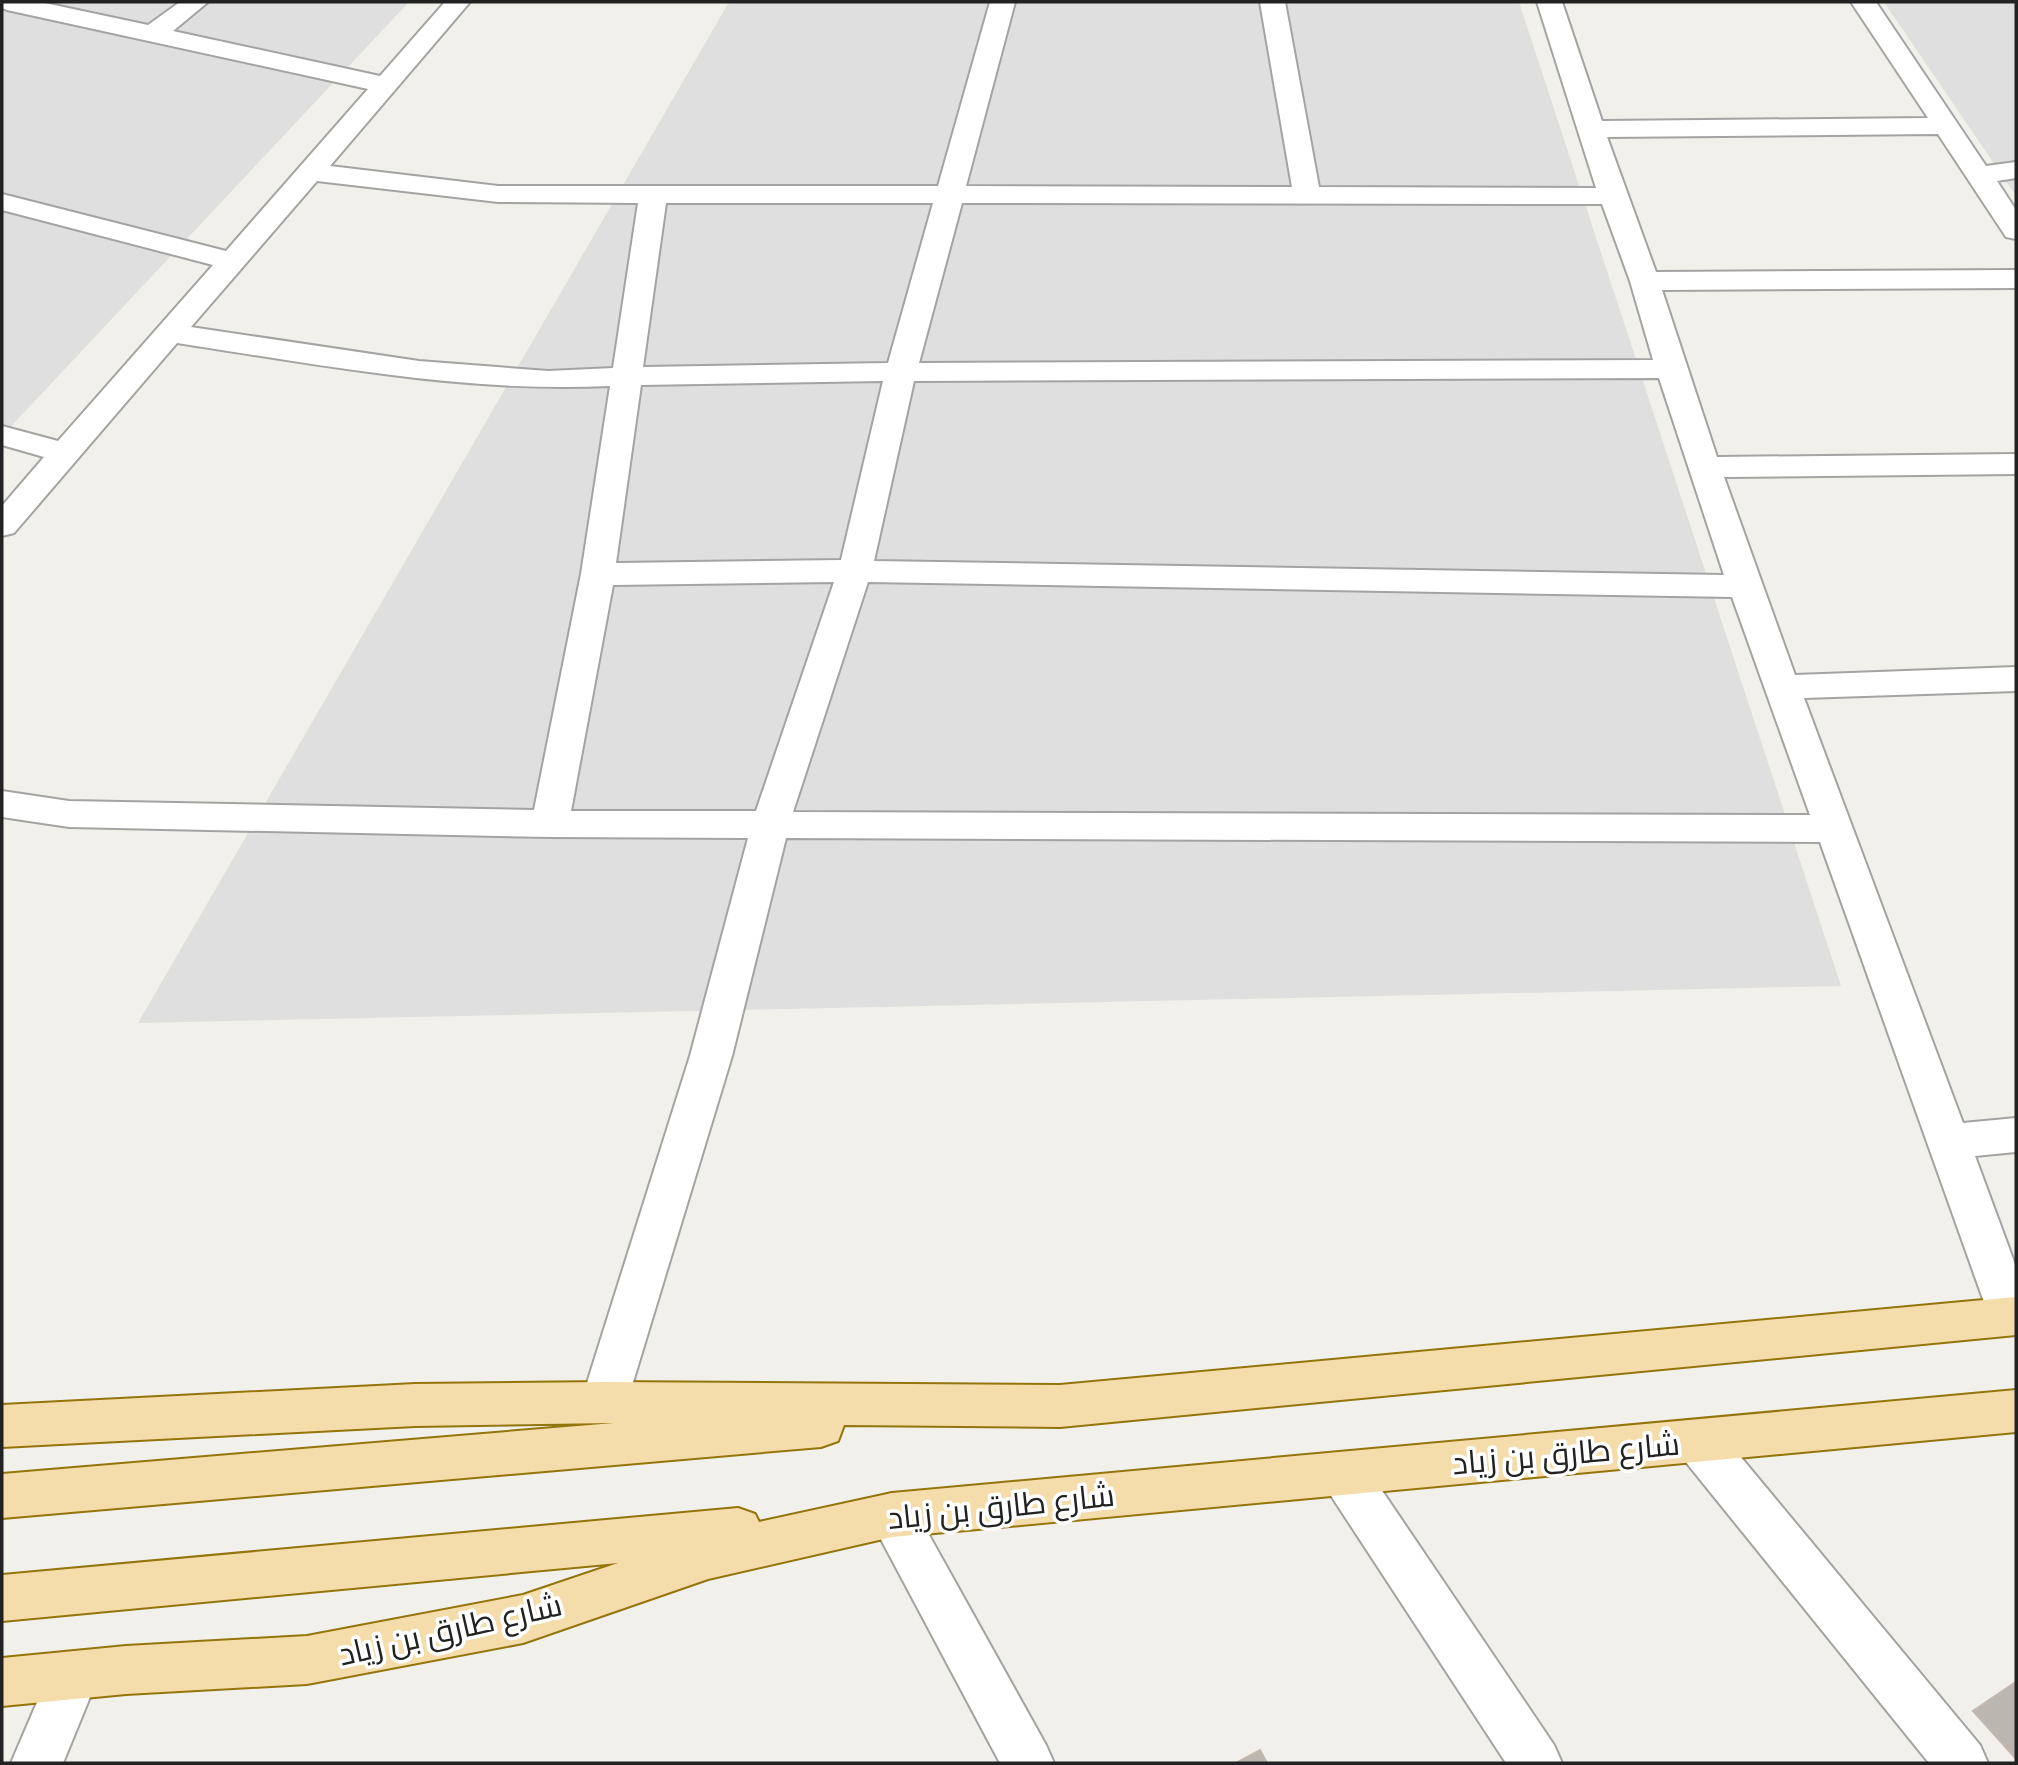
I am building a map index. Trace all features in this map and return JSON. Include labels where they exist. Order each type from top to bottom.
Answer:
[{"type":"main road","points":[[2,1496],[1060,1406],[2014,1316]]},
{"type":"main road","points":[[2,1426],[415,1405],[604,1402],[1060,1406]]},
{"type":"main road","name":"شارع طارق بن زياد","points":[[2,1682],[307,1660],[523,1619],[708,1556],[892,1516],[2016,1411]]},
{"type":"main road","points":[[2,1598],[892,1516]]},
{"type":"street","points":[[8,2],[385,85]]},
{"type":"street","points":[[153,34],[196,2]]},
{"type":"street","points":[[2,526],[458,2]]},
{"type":"street","points":[[604,1402],[711,1056],[770,825],[855,571],[901,372],[1003,2]]},
{"type":"street","points":[[1273,2],[1307,196]]},
{"type":"street","points":[[1549,2],[1613,197],[1645,281],[1671,369],[1745,586],[2014,1316]]},
{"type":"street","points":[[1864,2],[2016,231]]},
{"type":"street","points":[[1591,128],[1947,126]]},
{"type":"street","points":[[1979,175],[2016,170]]},
{"type":"street","points":[[309,172],[498,194],[1613,197]]},
{"type":"street","points":[[550,824],[598,574],[653,195]]},
{"type":"street","points":[[2,202],[232,261]]},
{"type":"street","points":[[1645,281],[2016,279]]},
{"type":"street","points":[[169,333],[419,370],[548,380],[628,376],[901,372],[1671,369]]},
{"type":"street","points":[[2,435],[65,453]]},
{"type":"street","points":[[1704,467],[2016,464]]},
{"type":"street","points":[[598,574],[855,571],[1745,586]]},
{"type":"street","points":[[1782,687],[2016,679]]},
{"type":"street","points":[[2,804],[69,814],[550,824],[1834,829]]},
{"type":"street","points":[[1949,1142],[2016,1135]]},
{"type":"street","points":[[1698,1441],[1962,1763]]},
{"type":"street","points":[[1343,1473],[1536,1763]]},
{"type":"street","points":[[892,1516],[1028,1763]]},
{"type":"street","points":[[37,1763],[74,1675]]},
{"type":"shaded area","points":[[2,2],[409,2],[2,436]]},
{"type":"shaded area","points":[[729,2],[1519,2],[1841,986],[138,1023]]},
{"type":"shaded area","points":[[1884,2],[2016,2],[2016,196]]},
{"type":"building","points":[[2016,1682],[2016,1759],[1973,1711]]},
{"type":"building","points":[[1260,1750],[1267,1763],[1236,1763]]}]
